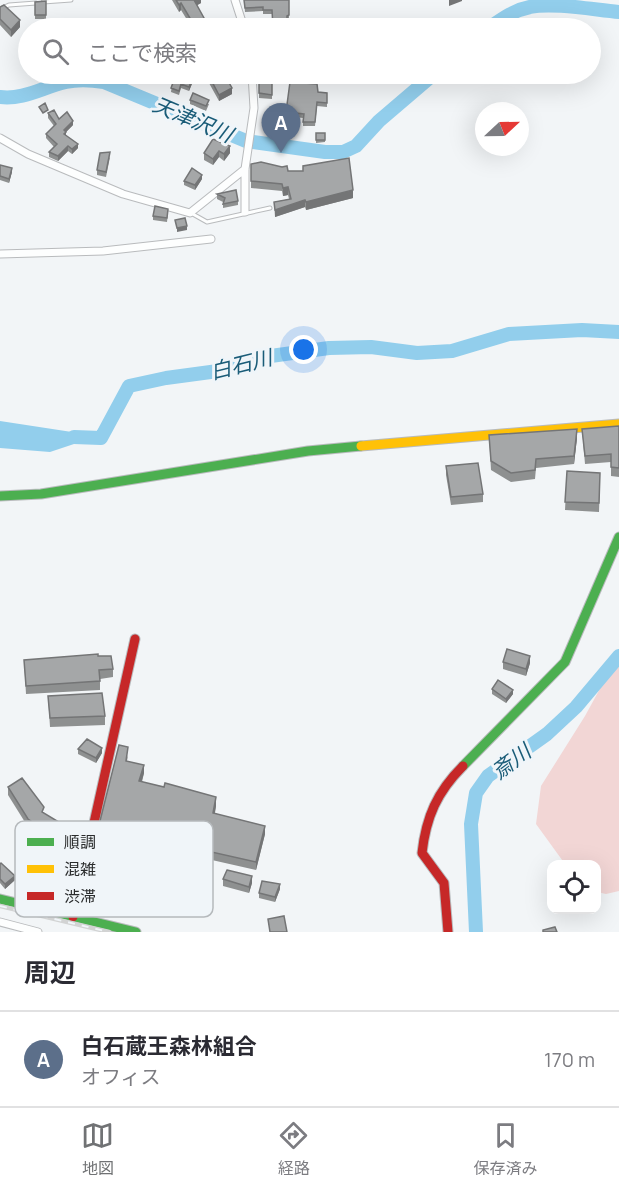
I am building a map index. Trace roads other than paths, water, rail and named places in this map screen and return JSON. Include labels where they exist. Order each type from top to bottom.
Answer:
[{"type":"street","points":[[235,0],[241,18]]},
{"type":"street","points":[[245,212],[244,169],[254,108],[253,84]]},
{"type":"street","points":[[0,138],[28,154],[123,194],[190,213],[244,169]]},
{"type":"street","points":[[0,254],[103,251],[211,239]]},
{"type":"street","points":[[0,496],[41,494],[308,451],[619,424]]},
{"type":"street","points":[[448,932],[444,883],[422,853],[425,828],[431,811],[450,778],[565,662],[619,537]]},
{"type":"street","points":[[94,821],[135,639]]},
{"type":"street","points":[[0,898],[15,902]]},
{"type":"street","points":[[73,917],[136,932]]},
{"type":"street","points":[[0,922],[38,932]]},
{"type":"lane","points":[[0,9],[9,5],[71,0]]},
{"type":"lane","points":[[190,213],[207,222],[270,208]]},
{"type":"water","points":[[0,421],[98,436],[50,452],[0,448]]},
{"type":"waterway","name":"天津沢川","points":[[503,18],[524,8],[539,6],[619,12]]},
{"type":"waterway","name":"天津沢川","points":[[0,97],[17,97],[58,84]]},
{"type":"waterway","name":"天津沢川","points":[[109,84],[246,141],[325,152],[343,152],[356,146],[379,121],[422,84]]},
{"type":"waterway","name":"白石川","points":[[74,437],[101,438],[129,386],[218,371],[256,358],[329,348],[371,347],[417,353],[452,351],[509,334],[582,330],[619,332]]},
{"type":"waterway","name":"斎川","points":[[476,932],[471,824],[476,793],[488,776],[547,734],[576,707],[619,656]]},
{"type":"railway","points":[[0,906],[15,910]]},
{"type":"railway","points":[[46,917],[109,932]]},
{"type":"place","name":"白石蔵王森林組合","points":[[281,153]]}]
